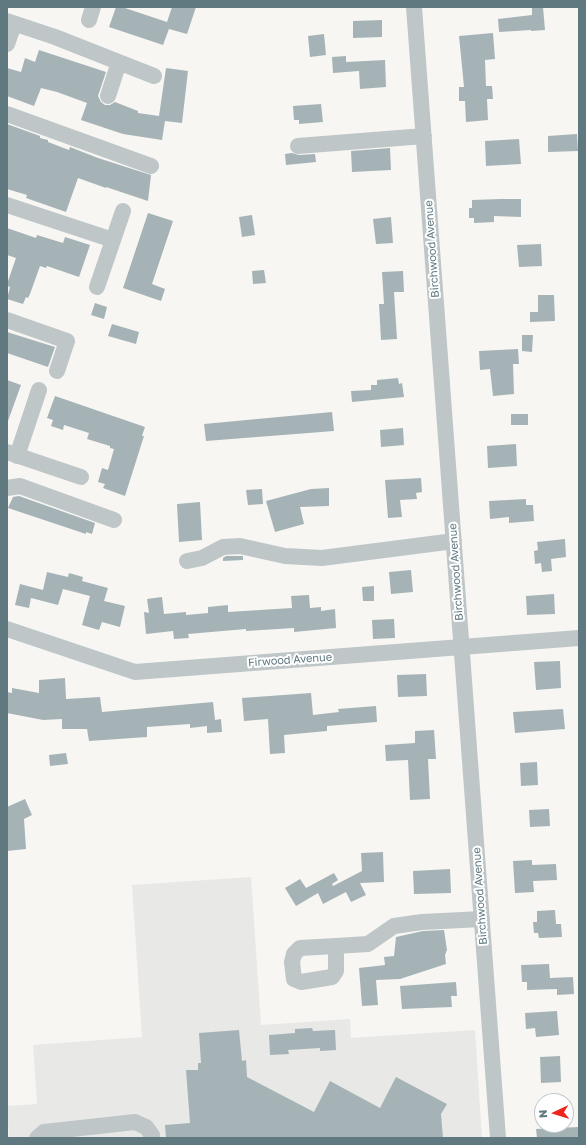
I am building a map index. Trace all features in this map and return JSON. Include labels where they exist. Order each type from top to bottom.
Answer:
[{"type":"street","name":"Birchwood Avenue","points":[[414,7],[498,1138]]},
{"type":"street","points":[[7,44],[11,22],[154,76]]},
{"type":"street","points":[[108,96],[119,62]]},
{"type":"street","points":[[7,114],[151,166]]},
{"type":"street","points":[[298,146],[424,136]]},
{"type":"street","points":[[7,205],[113,240]]},
{"type":"street","points":[[97,287],[123,211]]},
{"type":"street","points":[[7,320],[67,341],[57,371]]},
{"type":"street","points":[[39,390],[12,454],[81,477]]},
{"type":"street","points":[[7,488],[20,486],[114,520]]},
{"type":"street","points":[[187,561],[202,558],[223,547],[240,546],[285,556],[322,558],[454,542]]},
{"type":"street","name":"Firwood Avenue","points":[[7,629],[135,672],[579,638]]},
{"type":"street","points":[[336,946],[368,944],[394,926],[422,922],[482,919]]},
{"type":"street","points":[[37,1138],[44,1132],[135,1122],[146,1127],[152,1135],[152,1138]]},
{"type":"shaded area","points":[[251,877],[261,1025],[350,1019],[351,1038],[475,1030],[482,1138],[9,1138],[7,1106],[37,1104],[33,1045],[142,1037],[132,885]]},
{"type":"building","points":[[116,7],[122,7],[167,22],[172,7],[196,7],[187,34],[169,29],[163,45],[109,27]]},
{"type":"building","points":[[532,7],[543,7],[545,30],[499,32],[498,19],[532,15]]},
{"type":"building","points":[[382,20],[382,37],[353,38],[353,21]]},
{"type":"building","points":[[493,33],[495,59],[485,60],[486,86],[492,86],[493,99],[487,99],[488,120],[466,122],[465,101],[459,101],[459,87],[464,87],[459,36]]},
{"type":"building","points":[[324,34],[326,55],[310,57],[308,36]]},
{"type":"building","points":[[39,50],[106,72],[98,96],[101,102],[105,105],[110,105],[115,102],[138,111],[138,113],[159,116],[166,68],[188,71],[182,123],[165,121],[162,140],[123,134],[81,120],[87,103],[57,92],[41,88],[34,106],[7,96],[7,68],[21,72],[25,58],[35,62]]},
{"type":"building","points":[[346,56],[346,62],[385,60],[386,87],[360,89],[359,71],[333,73],[332,57]]},
{"type":"building","points":[[321,104],[323,122],[299,124],[299,120],[294,120],[293,106]]},
{"type":"building","points":[[7,124],[40,136],[40,138],[48,140],[48,142],[69,150],[70,147],[98,158],[151,175],[148,201],[78,178],[66,212],[26,198],[27,195],[7,189]]},
{"type":"building","points":[[577,134],[578,151],[548,152],[548,136]]},
{"type":"building","points":[[519,139],[521,164],[486,166],[485,141]]},
{"type":"building","points":[[390,148],[391,170],[352,172],[351,151]]},
{"type":"building","points":[[292,153],[299,155],[315,154],[316,162],[286,165],[285,154]]},
{"type":"building","points":[[521,199],[521,217],[494,216],[494,222],[474,223],[474,218],[469,218],[469,208],[472,208],[472,200]]},
{"type":"building","points":[[148,213],[173,221],[152,284],[165,289],[161,301],[123,288]]},
{"type":"building","points":[[252,215],[255,235],[242,237],[239,217]]},
{"type":"building","points":[[391,217],[393,243],[376,244],[373,219]]},
{"type":"building","points":[[7,228],[36,238],[37,235],[63,243],[65,237],[90,245],[79,277],[47,266],[46,268],[40,266],[30,294],[28,298],[26,297],[23,304],[7,299],[10,287],[7,286],[7,284],[16,258],[7,255]]},
{"type":"building","points":[[541,244],[542,266],[519,267],[517,245]]},
{"type":"building","points":[[264,270],[266,283],[253,284],[252,271]]},
{"type":"building","points":[[403,271],[404,292],[394,292],[397,339],[381,340],[379,304],[384,304],[382,272]]},
{"type":"building","points":[[538,295],[554,295],[555,321],[530,322],[530,312],[538,312]]},
{"type":"building","points":[[95,303],[107,307],[104,319],[91,315]]},
{"type":"building","points":[[112,324],[139,332],[136,344],[108,336]]},
{"type":"building","points":[[7,332],[55,347],[48,367],[7,353]]},
{"type":"building","points":[[522,335],[533,335],[532,352],[522,351]]},
{"type":"building","points":[[518,349],[519,364],[513,364],[514,394],[493,396],[490,369],[480,370],[479,351]]},
{"type":"building","points":[[398,378],[399,384],[402,383],[404,397],[352,402],[351,391],[371,390],[371,385],[377,385],[377,380]]},
{"type":"building","points":[[7,380],[21,385],[8,421],[7,421]]},
{"type":"building","points":[[55,396],[145,427],[142,436],[144,436],[125,496],[103,488],[105,484],[98,482],[102,468],[108,470],[114,449],[110,448],[110,446],[87,439],[89,433],[64,425],[63,430],[51,426],[53,420],[47,418]]},
{"type":"building","points":[[332,412],[334,431],[206,441],[204,424]]},
{"type":"building","points":[[511,414],[528,414],[528,425],[511,425]]},
{"type":"building","points":[[403,428],[404,445],[381,447],[380,430]]},
{"type":"building","points":[[516,444],[517,466],[488,468],[487,446]]},
{"type":"building","points":[[421,478],[422,492],[416,493],[417,499],[400,500],[402,517],[388,518],[385,480]]},
{"type":"building","points":[[329,488],[329,506],[300,507],[304,524],[275,532],[266,501],[311,489]]},
{"type":"building","points":[[262,489],[263,504],[248,505],[246,490]]},
{"type":"building","points":[[19,496],[95,523],[92,534],[86,532],[86,534],[8,508],[13,497]]},
{"type":"building","points":[[526,499],[526,505],[533,505],[534,521],[509,523],[509,517],[490,519],[489,501]]},
{"type":"building","points":[[200,502],[202,540],[179,542],[177,504]]},
{"type":"building","points":[[565,539],[566,557],[551,559],[552,571],[542,572],[541,563],[535,564],[534,551],[538,550],[537,542]]},
{"type":"building","points":[[226,556],[243,556],[243,560],[223,561],[223,558]]},
{"type":"building","points":[[411,570],[413,592],[391,594],[389,572]]},
{"type":"building","points":[[47,572],[68,577],[69,573],[83,577],[82,581],[108,588],[104,601],[125,606],[120,627],[102,622],[99,630],[82,625],[90,596],[63,589],[58,605],[31,598],[29,608],[15,605],[20,584],[43,590]]},
{"type":"building","points":[[374,586],[374,601],[363,601],[362,587]]},
{"type":"building","points":[[554,594],[555,614],[527,615],[526,596]]},
{"type":"building","points":[[309,595],[310,608],[321,607],[321,611],[335,609],[336,628],[294,632],[294,628],[246,631],[246,629],[188,634],[189,638],[174,639],[173,631],[146,634],[144,612],[149,613],[147,599],[162,597],[164,614],[186,612],[186,615],[208,613],[208,607],[228,605],[228,612],[292,608],[291,596]]},
{"type":"building","points":[[394,619],[395,638],[373,639],[372,620]]},
{"type":"building","points":[[560,661],[561,688],[536,690],[534,662]]},
{"type":"building","points":[[426,674],[427,696],[398,697],[397,675]]},
{"type":"building","points":[[65,678],[66,699],[100,697],[102,712],[213,702],[215,720],[221,719],[222,732],[207,733],[207,726],[190,728],[190,724],[147,727],[147,737],[89,741],[87,729],[62,729],[62,719],[43,720],[7,713],[7,692],[12,693],[12,688],[39,693],[39,680]]},
{"type":"building","points":[[311,693],[313,715],[339,712],[338,709],[376,706],[377,722],[327,726],[327,731],[284,735],[285,753],[270,754],[268,719],[244,721],[242,698]]},
{"type":"building","points":[[563,709],[565,729],[515,733],[513,712]]},
{"type":"building","points":[[434,730],[436,759],[428,759],[430,799],[410,800],[408,760],[386,761],[385,745],[415,743],[415,731]]},
{"type":"building","points":[[66,753],[68,764],[50,766],[49,755]]},
{"type":"building","points":[[537,762],[538,785],[521,786],[520,763]]},
{"type":"building","points":[[25,799],[32,815],[24,819],[26,849],[7,851],[7,807]]},
{"type":"building","points":[[549,809],[550,826],[530,827],[529,810]]},
{"type":"building","points":[[383,852],[384,882],[360,883],[366,895],[351,902],[346,892],[323,904],[318,893],[296,906],[285,888],[300,879],[306,888],[334,873],[338,880],[332,884],[333,886],[362,871],[361,853]]},
{"type":"building","points":[[532,860],[532,865],[556,864],[557,880],[533,881],[534,892],[515,893],[513,861]]},
{"type":"building","points":[[450,869],[451,893],[414,894],[413,871]]},
{"type":"building","points":[[555,910],[556,924],[561,924],[562,937],[539,938],[538,933],[534,933],[533,922],[537,922],[537,911]]},
{"type":"building","points":[[444,930],[447,950],[445,955],[446,964],[400,979],[376,980],[378,1005],[362,1006],[359,968],[385,965],[384,957],[394,956],[396,937],[423,931]]},
{"type":"building","points":[[549,964],[550,978],[573,977],[574,994],[557,995],[557,989],[527,990],[527,982],[522,982],[521,965]]},
{"type":"building","points":[[456,982],[457,996],[451,996],[452,1007],[402,1009],[400,986]]},
{"type":"building","points":[[557,1011],[559,1035],[536,1037],[535,1028],[526,1029],[525,1013]]},
{"type":"building","points":[[312,1028],[313,1031],[335,1030],[336,1050],[320,1051],[320,1048],[288,1050],[289,1054],[270,1055],[269,1035],[295,1033],[295,1029]]},
{"type":"building","points":[[239,1030],[242,1061],[246,1060],[247,1077],[314,1112],[330,1081],[380,1108],[396,1077],[447,1104],[441,1114],[443,1138],[166,1138],[165,1125],[190,1123],[186,1070],[198,1070],[198,1063],[201,1063],[199,1033]]},
{"type":"building","points":[[560,1056],[561,1082],[541,1083],[540,1057]]},
{"type":"building","points":[[574,1127],[579,1127],[579,1138],[537,1138],[536,1133],[574,1133]]}]
